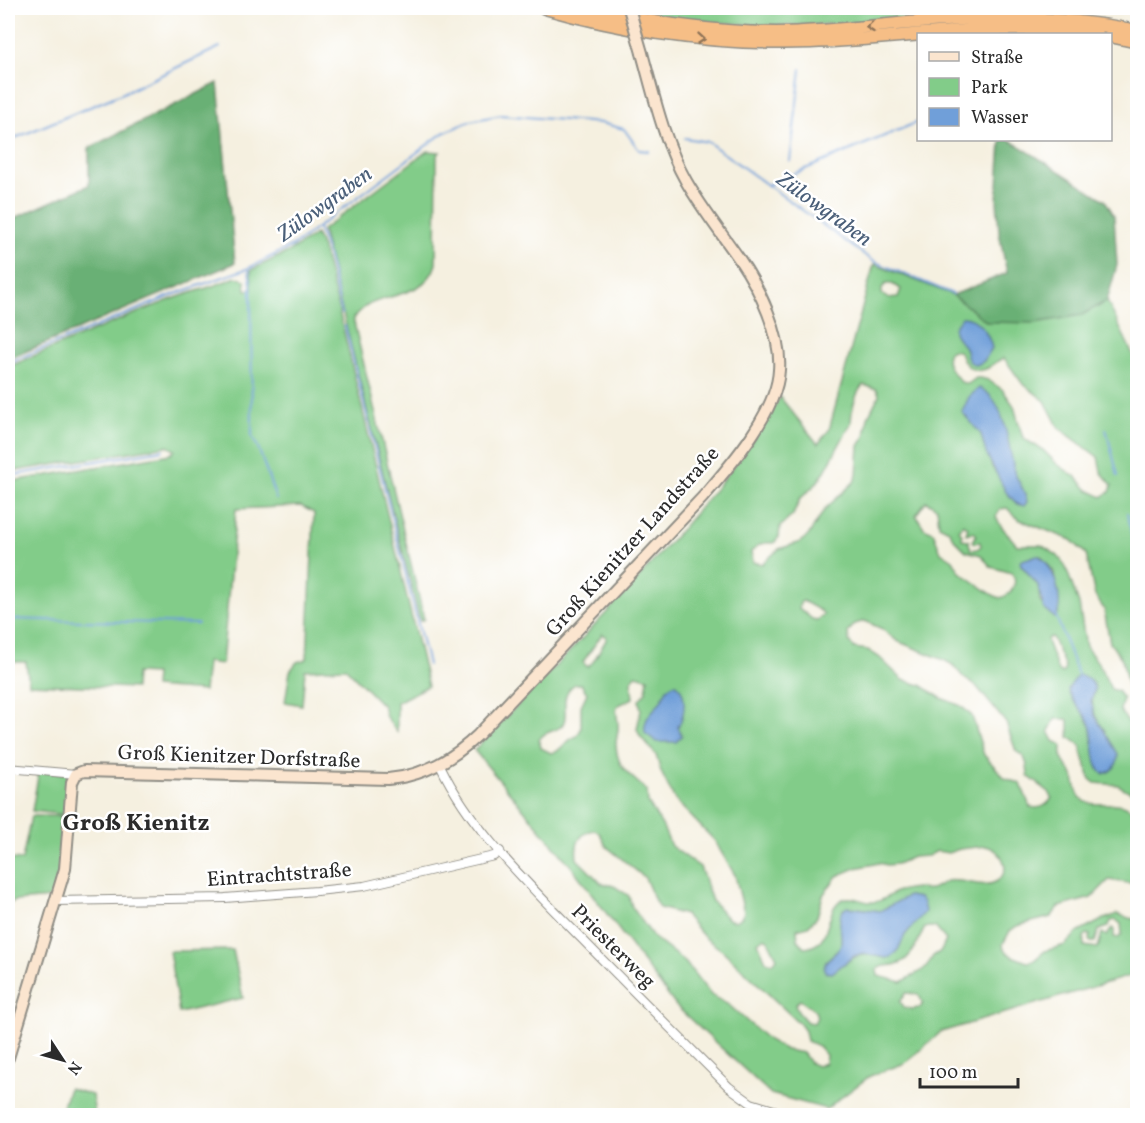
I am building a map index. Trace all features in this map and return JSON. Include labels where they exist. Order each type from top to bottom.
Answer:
[{"type":"highway","points":[[545,8],[643,32],[732,42],[813,42],[917,34]]},
{"type":"highway","points":[[583,8],[667,25],[736,32],[809,32],[960,19],[1018,18],[1095,24],[1137,31]]},
{"type":"highway","points":[[926,33],[988,28],[1045,29],[1087,33]]},
{"type":"highway","points":[[1112,36],[1137,42]]},
{"type":"main road","name":"Groß Kienitzer Landstraße","points":[[464,749],[713,485],[763,417],[778,381],[780,362],[778,348],[765,310],[742,263],[702,207],[678,166],[629,8]]},
{"type":"main road","name":"Groß Kienitzer Dorfstraße","points":[[76,774],[84,771],[388,779],[408,776],[440,765],[464,749]]},
{"type":"main road","points":[[8,1058],[65,869],[72,782],[76,774]]},
{"type":"street","name":"Priesterweg","points":[[440,765],[455,795],[534,890],[729,1088],[751,1103],[793,1116]]},
{"type":"street","name":"Groß Kienitzer Dorfstraße","points":[[8,768],[76,774]]},
{"type":"street","name":"Eintrachtstraße","points":[[55,901],[225,898],[358,886],[494,856],[500,851]]},
{"type":"green space","points":[[640,8],[661,11],[660,8],[983,9],[810,25],[747,25],[642,14]]},
{"type":"green space","points":[[218,83],[235,263],[8,359],[8,221],[89,185],[89,148]]},
{"type":"green space","points":[[1012,141],[1105,200],[1114,215],[1117,265],[1107,301],[1082,315],[1035,323],[987,322],[953,295],[1007,273],[999,233],[997,200],[1001,142]]},
{"type":"green space","points":[[427,151],[440,152],[437,156],[436,264],[425,282],[408,292],[368,305],[353,318],[424,619],[420,621],[322,230]]},
{"type":"green space","points":[[316,234],[323,250],[336,298],[428,686],[397,702],[397,732],[386,717],[383,706],[346,668],[305,670],[302,705],[285,702],[290,671],[297,662],[307,659],[314,513],[301,506],[236,509],[222,664],[207,662],[204,691],[154,687],[155,674],[136,673],[135,688],[29,684],[26,662],[8,662],[8,482],[171,454],[175,450],[167,446],[8,472],[8,367],[171,299],[236,277],[245,280],[246,290],[252,290],[251,270],[290,251]]},
{"type":"green space","points":[[874,264],[953,295],[987,322],[1098,307],[1107,301],[1137,363],[1137,702],[1130,695],[1122,659],[1110,643],[1104,609],[1095,596],[1086,554],[1071,540],[1018,519],[1007,508],[1000,509],[996,517],[1017,545],[1041,545],[1057,555],[1065,565],[1079,604],[1086,647],[1098,663],[1111,689],[1117,691],[1123,699],[1120,710],[1128,723],[1133,723],[1137,716],[1137,796],[1118,785],[1095,783],[1090,779],[1080,745],[1069,737],[1067,719],[1055,719],[1049,731],[1054,741],[1062,745],[1063,761],[1074,778],[1077,792],[1082,799],[1095,804],[1120,804],[1133,812],[1137,821],[1138,834],[1137,882],[1109,880],[1091,898],[1059,907],[1051,917],[1017,926],[1010,931],[1003,944],[1004,950],[1027,962],[1033,961],[1045,951],[1065,945],[1077,933],[1102,920],[1117,914],[1132,919],[1137,917],[1137,974],[941,1032],[905,1063],[870,1076],[826,1109],[771,1094],[676,1006],[571,866],[474,750],[599,621],[686,524],[743,454],[780,397],[818,444],[829,430]],"holes":[[[886,284],[892,284],[901,289],[898,297],[887,298],[882,294],[882,288]],[[953,350],[960,352],[969,367],[981,370],[1004,358],[1022,383],[1045,401],[1059,428],[1098,457],[1101,472],[1112,485],[1110,492],[1102,497],[1088,490],[1043,450],[1026,440],[1022,435],[1014,406],[1003,390],[981,378],[976,378],[968,384],[961,382],[947,361],[949,352]],[[863,385],[877,389],[879,395],[868,417],[865,436],[859,446],[857,475],[854,482],[825,509],[808,536],[798,543],[779,549],[762,564],[753,562],[751,552],[761,544],[774,543],[779,537],[780,527],[793,515],[800,499],[816,484],[825,471],[851,423],[856,398]],[[999,410],[1016,476],[1026,496],[1024,505],[1017,504],[992,467],[981,434],[964,414]],[[926,501],[937,508],[939,525],[949,530],[953,538],[966,551],[981,555],[991,567],[1012,573],[1015,581],[1013,588],[1000,598],[993,595],[960,572],[953,560],[941,552],[933,532],[924,528],[916,515]],[[963,524],[968,527],[966,534],[973,532],[976,534],[972,541],[980,542],[981,546],[971,550],[968,540],[962,539],[959,530]],[[1041,556],[1054,572],[1058,613],[1055,617],[1040,602],[1038,585],[1021,565]],[[803,601],[824,615],[817,620],[812,619],[799,608]],[[865,621],[882,629],[897,641],[953,665],[964,678],[977,687],[1006,723],[1016,751],[1024,757],[1028,776],[1049,792],[1052,798],[1050,801],[1043,807],[1030,807],[1021,784],[1005,778],[984,755],[972,716],[961,706],[941,698],[921,685],[903,680],[879,657],[868,650],[854,648],[849,641],[848,632],[855,624]],[[602,634],[606,636],[593,662],[587,667],[583,662]],[[1052,637],[1065,667],[1062,673],[1058,671],[1047,641]],[[636,675],[648,678],[646,692],[639,700],[641,710],[637,729],[656,755],[661,772],[675,800],[715,841],[735,875],[744,912],[741,918],[735,921],[728,919],[712,901],[700,867],[671,846],[662,825],[648,803],[647,791],[622,766],[616,744],[617,706],[633,698],[631,681]],[[1083,676],[1093,683],[1095,689],[1093,707],[1105,731],[1098,768],[1090,723],[1084,714]],[[575,684],[581,684],[587,693],[581,706],[581,729],[577,736],[556,752],[551,753],[541,748],[539,739],[561,727],[567,694]],[[595,830],[600,834],[606,846],[645,878],[660,908],[685,915],[705,938],[723,951],[800,1024],[805,1031],[807,1041],[818,1046],[826,1055],[825,1063],[817,1066],[810,1063],[803,1053],[786,1050],[768,1040],[729,1005],[711,995],[685,962],[654,938],[632,907],[629,896],[614,886],[601,883],[577,859],[577,848],[582,836]],[[986,846],[994,849],[1000,855],[1005,869],[997,881],[986,884],[947,881],[930,889],[915,888],[898,891],[877,902],[846,898],[834,908],[821,940],[805,948],[798,940],[797,929],[808,926],[817,917],[823,895],[837,876],[856,868],[879,863],[897,864],[913,857],[928,856],[937,851],[948,853]],[[908,896],[919,898],[924,912],[905,935],[897,952],[886,958],[869,955],[857,956],[832,973],[826,961],[839,949],[843,909],[852,907],[880,911]],[[1116,920],[1121,924],[1122,934],[1118,938],[1114,937],[1112,928],[1107,936],[1102,933],[1098,948],[1084,946],[1084,937],[1087,934],[1090,935],[1089,940],[1095,942],[1099,930],[1108,927],[1111,921]],[[935,927],[946,940],[941,951],[933,956],[926,968],[902,982],[878,976],[877,969],[897,964],[905,960],[925,928]],[[763,938],[768,940],[777,958],[773,963],[766,961],[758,942]],[[906,993],[918,994],[923,1003],[920,1008],[904,1007],[900,1001]],[[800,1000],[815,1011],[817,1017],[814,1023],[807,1022],[799,1013],[795,1004]]]},
{"type":"green space","points":[[39,770],[73,774],[68,815],[32,811]]},
{"type":"green space","points":[[31,816],[61,816],[63,847],[58,878],[52,898],[15,901],[8,904],[8,859],[22,860]]},
{"type":"green space","points":[[233,950],[243,998],[179,1013],[169,951]]},
{"type":"green space","points":[[69,1088],[92,1095],[95,1115],[60,1115]]},
{"type":"water","points":[[962,317],[978,323],[991,343],[992,348],[984,361],[977,365],[969,361],[966,349],[954,332],[955,326]]},
{"type":"water","points":[[979,388],[988,394],[1001,414],[1016,476],[1027,502],[1024,506],[1017,504],[1006,492],[986,453],[981,434],[962,412],[969,397]]},
{"type":"water","points":[[1037,555],[1049,566],[1059,594],[1058,612],[1055,618],[1044,609],[1038,585],[1021,565],[1020,561]]},
{"type":"water","points":[[1078,675],[1086,678],[1094,686],[1091,701],[1094,714],[1118,754],[1115,767],[1103,774],[1097,764],[1088,720],[1072,699],[1068,689]]},
{"type":"water","points":[[676,683],[684,698],[684,710],[678,727],[682,736],[676,742],[657,742],[645,733],[645,723],[668,688]]},
{"type":"water","points":[[908,896],[919,898],[923,902],[925,912],[905,935],[897,952],[886,958],[863,953],[854,956],[832,973],[825,972],[826,963],[840,948],[840,919],[847,907],[880,911]]},
{"type":"waterway","points":[[8,141],[121,94],[220,47]]},
{"type":"waterway","points":[[790,161],[801,69]]},
{"type":"waterway","name":"Zülowgraben","points":[[8,363],[175,294],[249,268],[294,245],[443,133],[470,121],[501,115],[601,123],[624,129],[639,150],[649,151]]},
{"type":"waterway","points":[[767,185],[917,122]]},
{"type":"waterway","name":"Zülowgraben","points":[[685,138],[708,142],[873,261],[953,294]]},
{"type":"waterway","points":[[318,228],[327,253],[342,314]]},
{"type":"waterway","points":[[249,270],[252,437],[258,447],[276,499]]},
{"type":"waterway","points":[[345,326],[428,665]]},
{"type":"waterway","points":[[1106,429],[1118,476]]},
{"type":"waterway","points":[[8,476],[163,450]]},
{"type":"waterway","points":[[1127,513],[1138,562]]},
{"type":"waterway","points":[[1056,616],[1078,675]]},
{"type":"waterway","points":[[8,619],[198,624]]},
{"type":"district","name":"Groß Kienitz","points":[[136,822]]}]
